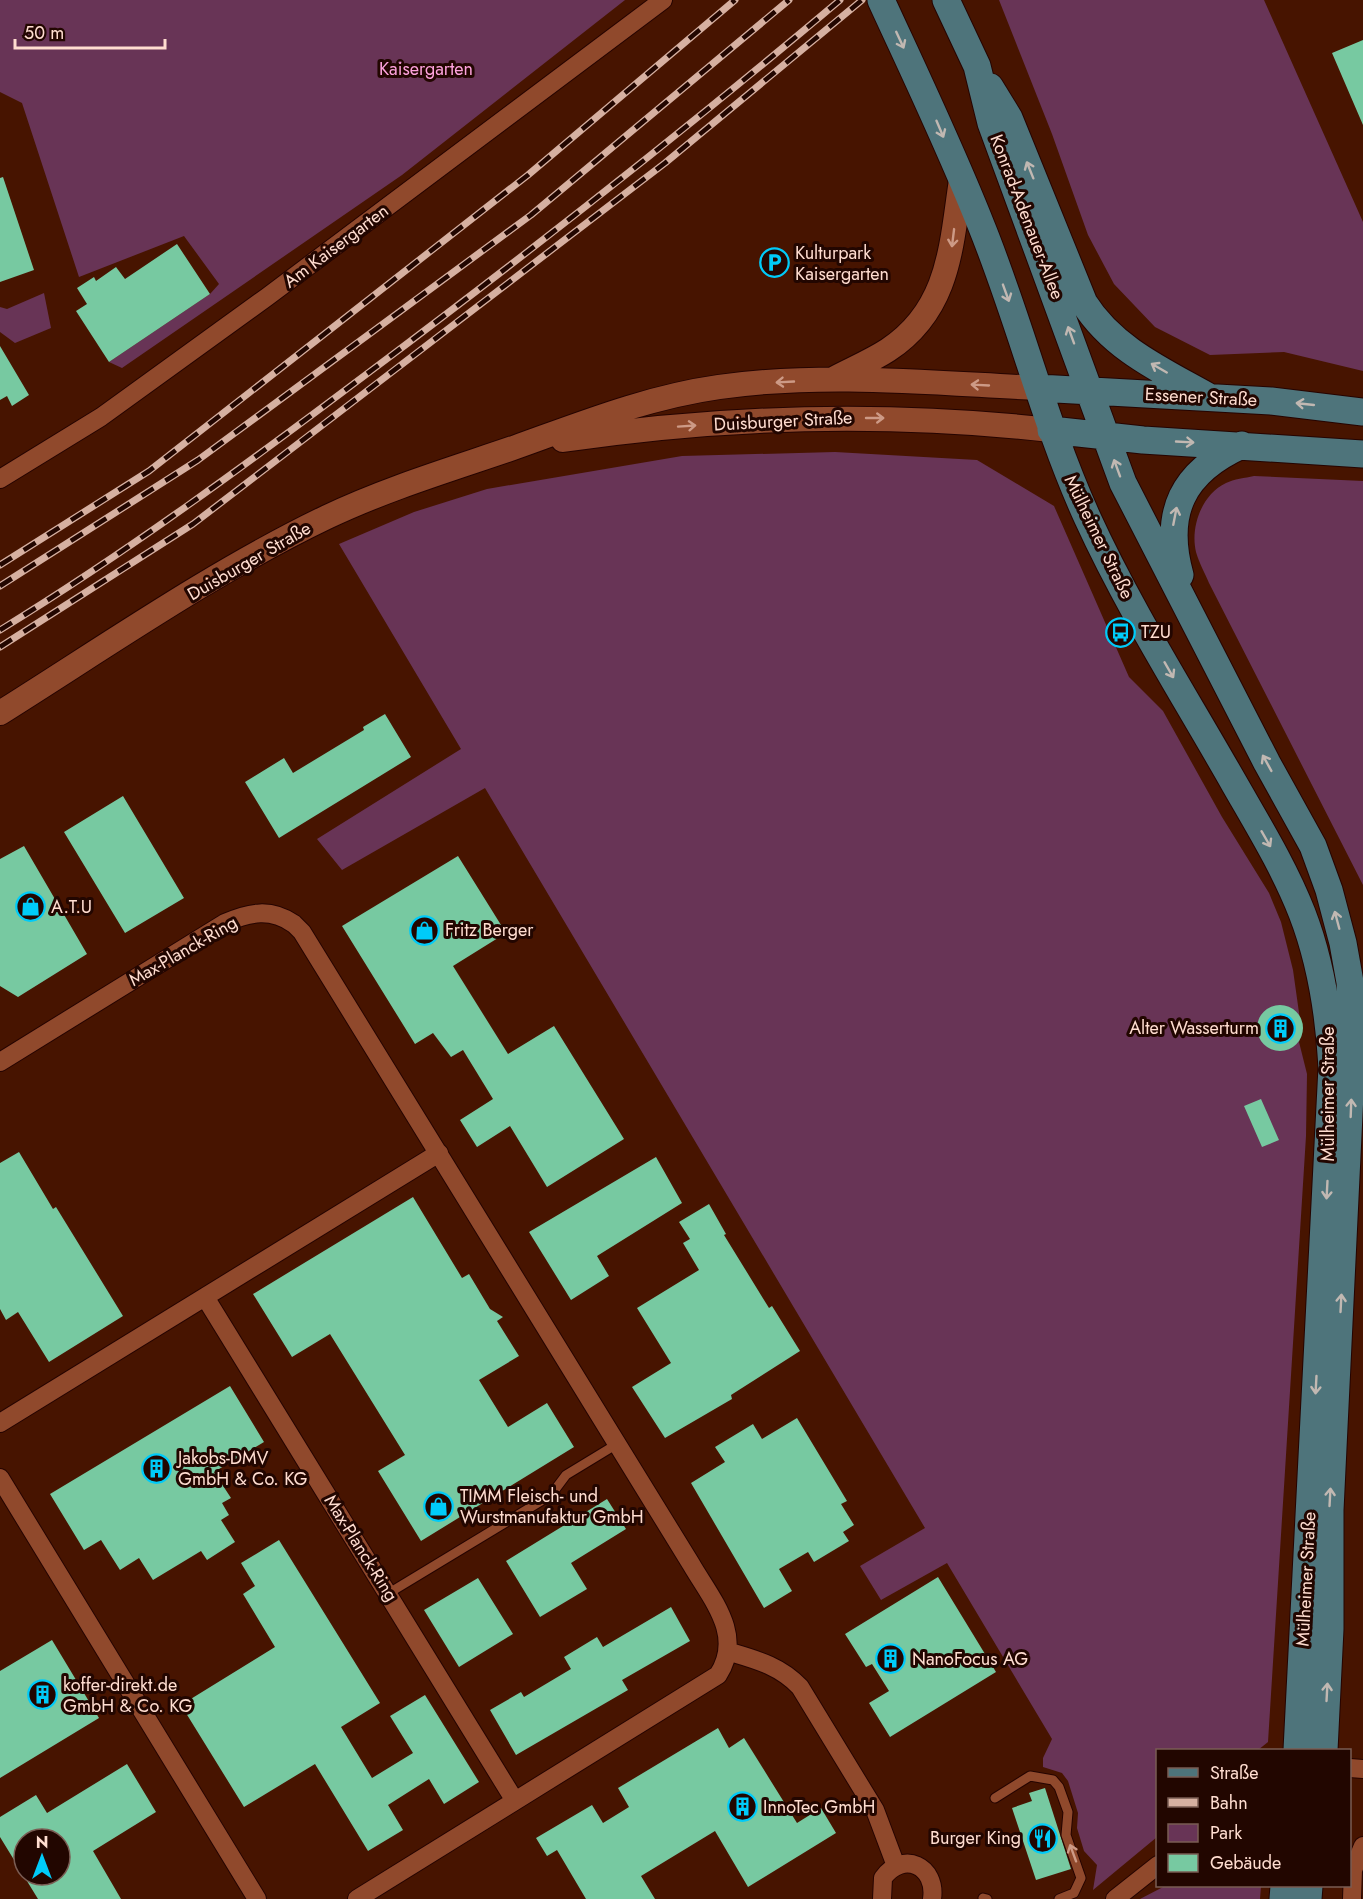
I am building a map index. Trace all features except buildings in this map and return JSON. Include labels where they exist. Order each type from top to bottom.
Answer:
[{"type":"main road","points":[[881,0],[981,225],[1051,430],[1363,454]]},
{"type":"main road","name":"Konrad-Adenauer-Allee","points":[[946,0],[977,66],[991,123],[1106,436]]},
{"type":"main road","points":[[977,66],[1009,118],[1084,303],[1096,322],[1127,350],[1209,397]]},
{"type":"main road","points":[[831,380],[888,350],[906,336],[931,306],[948,267],[961,180]]},
{"type":"main road","name":"Duisburger Straße","points":[[0,712],[176,603],[316,523],[393,489],[615,410],[678,394],[748,384],[831,380],[1038,388]]},
{"type":"main road","name":"Essener Straße","points":[[1038,388],[1270,400],[1363,412]]},
{"type":"main road","name":"Duisburger Straße","points":[[516,447],[628,430],[822,418],[884,418],[1051,430]]},
{"type":"main road","name":"Mülheimer Straße","points":[[1051,430],[1068,475],[1106,555],[1289,883],[1316,959],[1326,1008],[1332,1068],[1297,1749]]},
{"type":"main road","name":"Mülheimer Straße","points":[[1106,436],[1123,483],[1313,846],[1329,890],[1343,943],[1350,982],[1353,1031],[1350,1132],[1329,1510],[1330,1629],[1324,1749]]},
{"type":"main road","points":[[1190,614],[1177,565],[1173,540],[1173,518],[1188,486],[1200,471],[1224,453],[1242,445]]},
{"type":"street","name":"Am Kaisergarten","points":[[0,478],[101,417],[249,311],[663,0]]},
{"type":"street","name":"Max-Planck-Ring","points":[[0,1062],[225,923],[256,912],[276,914],[286,918],[302,932],[716,1606],[727,1628],[730,1652]]},
{"type":"street","points":[[0,1423],[439,1153]]},
{"type":"street","name":"Max-Planck-Ring","points":[[205,1297],[515,1801]]},
{"type":"street","points":[[0,1478],[257,1899]]},
{"type":"street","points":[[357,1899],[705,1685],[718,1675],[730,1652],[778,1668],[800,1687],[875,1810],[896,1866]]},
{"type":"street","points":[[1352,1899],[1353,1870],[1362,1857]]},
{"type":"street","points":[[882,1899],[883,1878],[896,1866],[907,1863],[918,1865],[926,1871],[934,1889],[932,1899]]},
{"type":"street","points":[[1115,1899],[1156,1867]]},
{"type":"lane","points":[[389,1593],[551,1495],[566,1475],[617,1444]]},
{"type":"lane","points":[[995,1798],[1030,1776],[1053,1780],[1059,1787],[1068,1812],[1066,1835],[1081,1878],[1074,1893],[1059,1899]]},
{"type":"green space","name":"Kaisergarten","points":[[0,0],[625,0],[402,175],[122,368],[109,362],[210,294],[219,284],[184,236],[79,277],[22,103],[0,92]]},
{"type":"green space","points":[[999,0],[1264,0],[1363,222],[1363,371],[1284,352],[1210,355],[1155,327],[1114,284],[1088,235],[1052,134]]},
{"type":"green space","points":[[44,293],[51,328],[15,343],[0,332],[0,307],[7,309]]},
{"type":"green space","points":[[835,452],[977,460],[1054,506],[1129,677],[1163,711],[1222,817],[1269,893],[1281,922],[1293,970],[1302,1034],[1299,1042],[1307,1074],[1306,1136],[1268,1742],[1259,1749],[1156,1749],[1156,1838],[1093,1890],[1097,1865],[1084,1851],[1077,1828],[1078,1813],[1068,1781],[1062,1773],[1043,1767],[1043,1758],[1052,1739],[947,1563],[881,1600],[860,1566],[925,1528],[485,788],[342,870],[317,839],[461,749],[339,544],[414,512],[487,489],[682,456]]},
{"type":"green space","points":[[1254,476],[1363,481],[1363,885],[1209,583],[1196,552],[1197,522],[1204,503],[1210,495],[1229,482]]},
{"type":"green space","points":[[1163,1887],[1261,1887],[1260,1899],[1140,1899]]},
{"type":"railway","points":[[0,565],[149,471],[528,175],[735,0]]},
{"type":"railway","points":[[0,586],[198,460],[531,215],[789,0]]},
{"type":"railway","points":[[0,630],[142,537],[372,370],[609,188],[840,0]]},
{"type":"railway","points":[[0,647],[193,524],[665,163],[862,0]]},
{"type":"place","name":"Kulturpark Kaisergarten","points":[[774,263]]},
{"type":"place","name":"TZU","points":[[1120,632]]},
{"type":"place","name":"A.T.U","points":[[30,907]]},
{"type":"place","name":"Fritz Berger","points":[[424,930]]},
{"type":"place","name":"Alter Wasserturm","points":[[1280,1028]]},
{"type":"place","name":"Jakobs-DMV GmbH & Co. KG","points":[[157,1468]]},
{"type":"place","name":"TIMM Fleisch- und Wurstmanufaktur GmbH","points":[[439,1506]]},
{"type":"place","name":"NanoFocus AG","points":[[891,1659]]},
{"type":"place","name":"koffer-direkt.de GmbH & Co. KG","points":[[42,1695]]},
{"type":"place","name":"InnoTec GmbH","points":[[742,1807]]},
{"type":"place","name":"Burger King","points":[[1042,1838]]}]
